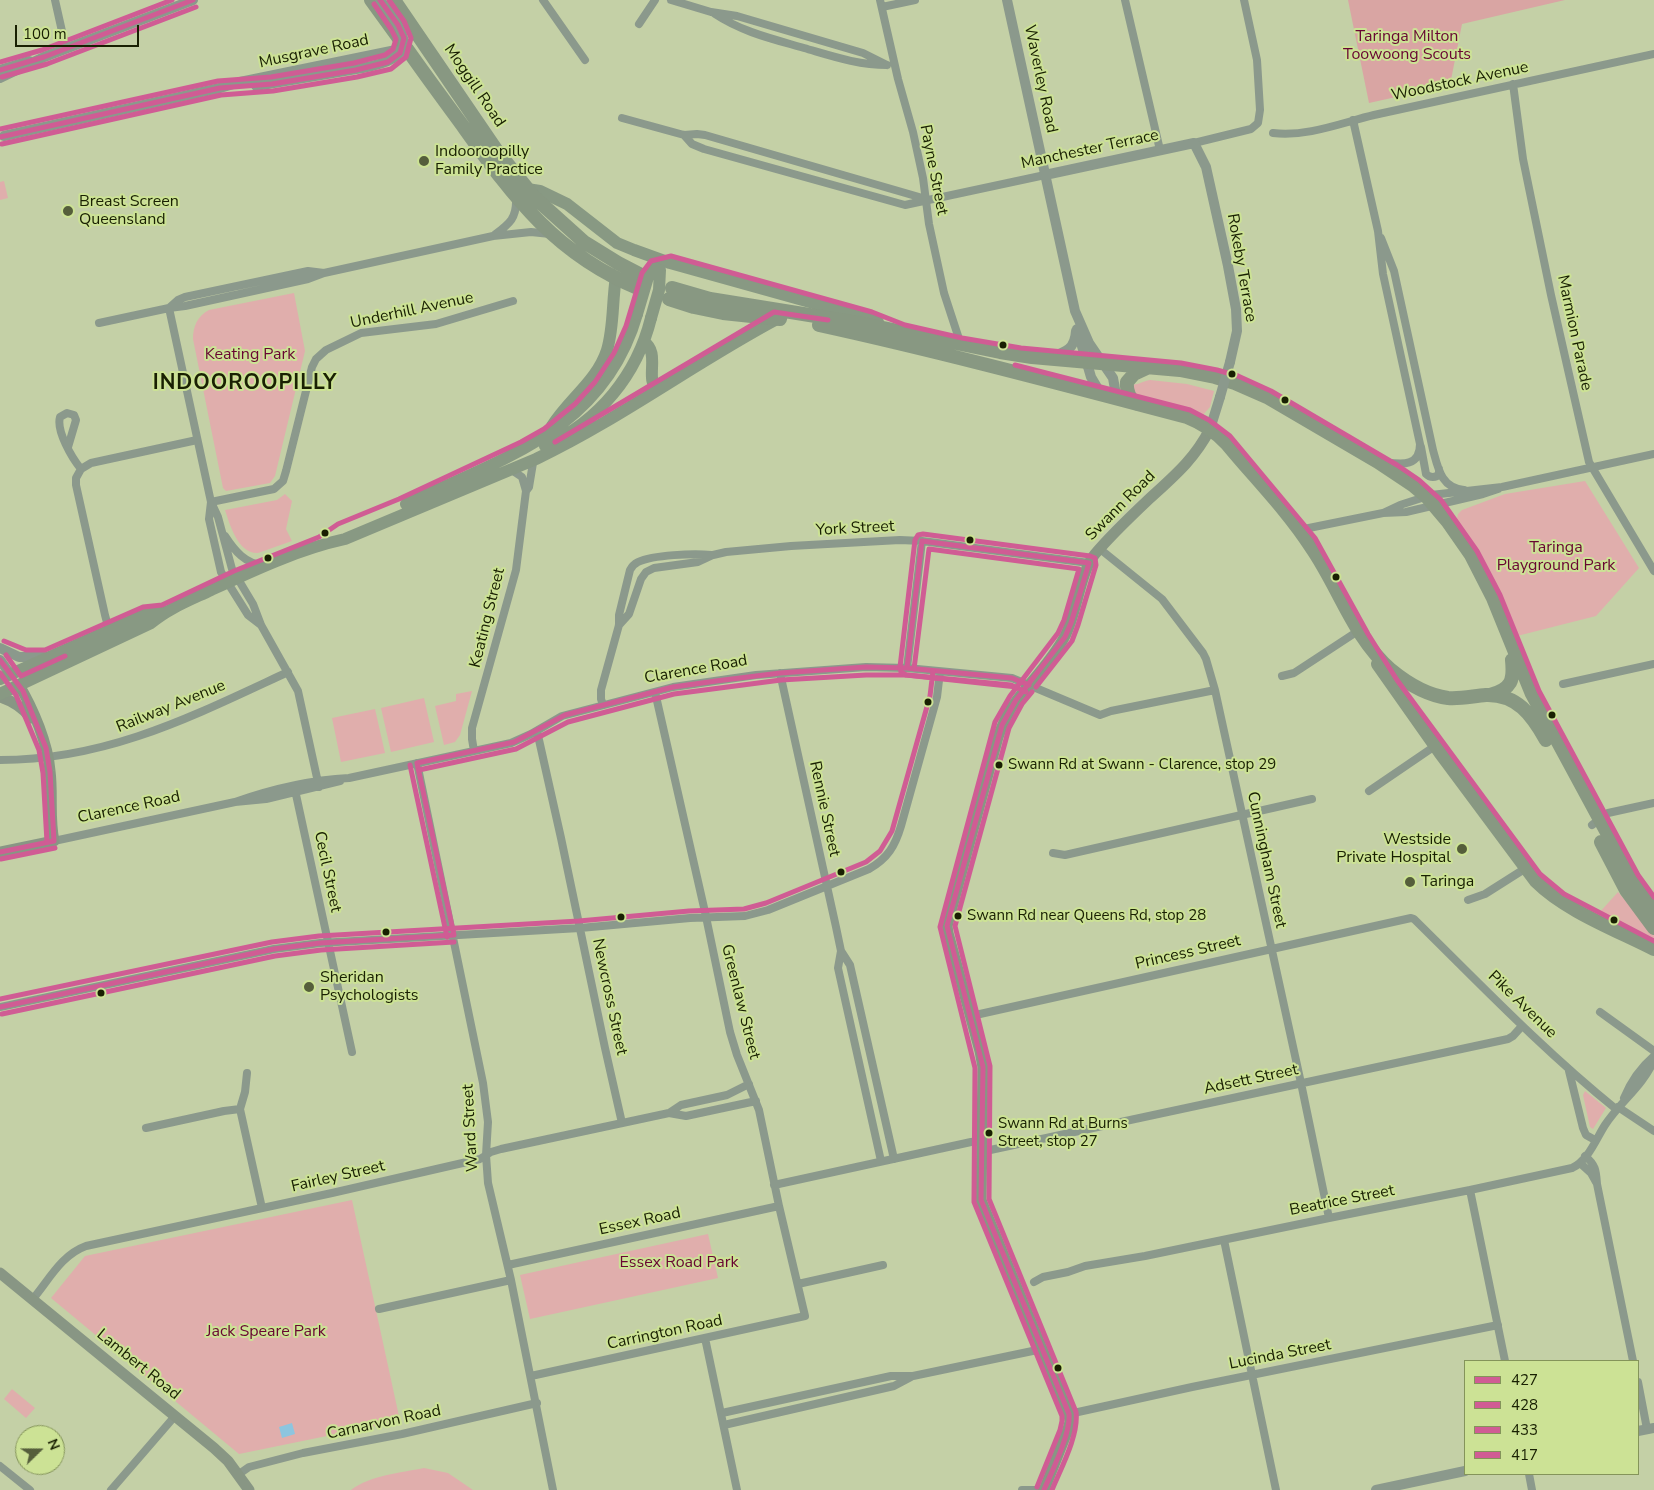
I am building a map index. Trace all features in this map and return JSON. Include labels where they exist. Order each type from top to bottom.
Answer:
[{"type":"highway","name":"Moggill Road","points":[[371,0],[403,49],[492,167],[521,193],[549,212],[584,242],[618,263],[641,282],[616,277],[576,253],[550,234],[521,193],[497,151],[394,0]]},
{"type":"highway","points":[[1654,928],[1626,890],[1596,822],[1532,694],[1493,598],[1476,564],[1460,538],[1430,501],[1414,486],[1378,462],[1282,405],[1246,387],[1196,372],[1010,354],[851,322],[670,294],[694,307],[723,313],[803,322],[894,342],[1187,417],[1210,429],[1227,444],[1299,530],[1321,562],[1358,631],[1391,684],[1435,746],[1542,887],[1556,898],[1654,950]]},
{"type":"highway","points":[[1137,404],[1133,402],[1128,394],[1127,382],[1134,374],[1149,367]]},
{"type":"highway","points":[[1366,644],[1390,669],[1425,692],[1448,698],[1489,695],[1500,691],[1512,682],[1511,646]]},
{"type":"highway","points":[[1489,695],[1512,700],[1532,716],[1596,822],[1654,910]]},
{"type":"main road","points":[[521,193],[540,191],[552,196],[567,204],[617,243],[659,264],[861,316],[903,332]]},
{"type":"main road","points":[[621,357],[633,329],[648,277],[659,264]]},
{"type":"main road","points":[[450,494],[458,487],[552,443],[576,428],[599,410],[618,389],[644,342],[659,290],[659,264]]},
{"type":"main road","points":[[548,435],[552,424],[594,375],[607,350],[616,277]]},
{"type":"main road","points":[[0,695],[151,624],[164,612],[232,580],[323,544],[345,539],[536,459],[566,444],[777,319]]},
{"type":"main road","points":[[323,544],[342,531],[402,506],[515,453],[548,435],[591,399],[628,349],[644,342]]},
{"type":"main road","points":[[644,342],[648,345],[651,352],[652,378],[656,390]]},
{"type":"main road","name":"Swann Road","points":[[1069,1414],[985,1212],[980,1192],[983,1067],[948,933],[948,926],[998,737],[1010,710],[1065,637],[1088,563],[1108,540],[1189,461],[1201,446],[1210,429]]},
{"type":"main road","points":[[5,676],[146,614],[164,612]]},
{"type":"main road","points":[[5,676],[19,685],[47,752],[51,779],[54,840]]},
{"type":"main road","points":[[0,695],[29,712]]},
{"type":"main road","name":"Clarence Road","points":[[0,852],[54,840]]},
{"type":"main road","name":"Lambert Road","points":[[0,1273],[214,1448],[239,1474],[249,1490]]},
{"type":"main road","points":[[1044,1490],[1067,1432],[1070,1422],[1069,1414]]},
{"type":"street","points":[[55,0],[66,49]]},
{"type":"street","points":[[0,70],[44,57],[193,0]]},
{"type":"street","points":[[220,88],[272,84],[362,68],[390,61],[399,54],[404,38],[401,30],[380,0]]},
{"type":"street","points":[[543,0],[584,60]]},
{"type":"street","points":[[639,24],[655,0]]},
{"type":"street","points":[[671,0],[711,12],[737,16],[863,53],[891,66]]},
{"type":"street","points":[[881,4],[915,0]]},
{"type":"street","name":"Waverley Road","points":[[1007,0],[1075,311],[1076,327],[1092,381],[1105,395],[1114,391],[1115,383],[1085,335],[1075,311]]},
{"type":"street","points":[[1125,0],[1160,150]]},
{"type":"street","name":"Manchester Terrace","points":[[684,135],[698,147],[900,204],[908,204],[1194,143],[1250,129],[1258,123],[1260,114],[1258,62],[1244,0]]},
{"type":"street","name":"Payne Street","points":[[881,4],[891,66],[913,132],[937,261],[961,345]]},
{"type":"street","points":[[711,12],[737,27],[772,39],[860,63],[891,66]]},
{"type":"street","name":"Musgrave Road","points":[[4,136],[240,82],[403,49]]},
{"type":"street","name":"Woodstock Avenue","points":[[1273,133],[1294,133],[1336,126],[1353,120],[1654,54]]},
{"type":"street","points":[[0,78],[44,57]]},
{"type":"street","name":"Marmion Parade","points":[[1513,84],[1523,159],[1551,295],[1591,467],[1654,571]]},
{"type":"street","name":"Manchester Terrace","points":[[622,118],[684,135],[705,135],[926,199]]},
{"type":"street","points":[[1353,120],[1378,231],[1383,274],[1426,474],[1431,477],[1436,476],[1439,474],[1439,469]]},
{"type":"street","name":"Rokeby Terrace","points":[[1194,143],[1202,155],[1206,167],[1236,309],[1237,331],[1210,429]]},
{"type":"street","points":[[493,236],[509,225],[521,193]]},
{"type":"street","points":[[1378,231],[1393,266],[1433,450],[1439,469],[1445,482],[1455,488],[1464,490]]},
{"type":"street","points":[[99,323],[169,308],[185,297],[308,271],[324,273],[493,236],[531,232],[550,234]]},
{"type":"street","name":"Underhill Avenue","points":[[210,502],[268,491],[276,488],[281,483],[286,471],[312,367],[316,359],[326,350],[361,333],[442,323],[513,301]]},
{"type":"street","points":[[169,308],[210,502],[231,544],[244,558],[258,564],[271,564]]},
{"type":"street","points":[[1047,358],[1066,352],[1071,348],[1075,339],[1076,327]]},
{"type":"street","points":[[110,630],[76,485],[76,478],[81,469],[91,463],[197,440]]},
{"type":"street","points":[[1378,462],[1403,464],[1412,462],[1420,452],[1420,440]]},
{"type":"street","points":[[68,448],[73,459],[81,469]]},
{"type":"street","points":[[1299,530],[1383,514],[1403,513],[1430,501],[1464,490],[1502,486],[1654,454]]},
{"type":"street","name":"Keating Street","points":[[474,751],[472,728],[516,570],[526,491],[529,487],[533,463],[536,459]]},
{"type":"street","points":[[510,469],[522,477],[526,491]]},
{"type":"street","points":[[1383,514],[1397,506],[1483,494],[1502,486]]},
{"type":"street","points":[[210,502],[209,519],[220,570],[232,580],[253,604],[261,626],[299,694],[319,784]]},
{"type":"street","points":[[220,524],[231,568],[232,580]]},
{"type":"street","name":"York Street","points":[[602,705],[602,690],[619,625],[619,615],[630,570],[637,562],[646,559],[698,553],[713,555],[791,546],[900,540],[922,541],[1088,563]]},
{"type":"street","points":[[907,668],[906,660],[922,541]]},
{"type":"street","name":"Cunningham Street","points":[[1100,549],[1162,599],[1206,659],[1215,690],[1329,1218]]},
{"type":"street","name":"York Street","points":[[619,625],[629,614],[641,579],[646,572],[654,568],[698,562],[713,555]]},
{"type":"street","points":[[1282,676],[1294,673],[1358,631]]},
{"type":"street","points":[[0,648],[25,658],[53,655]]},
{"type":"street","points":[[0,660],[5,676]]},
{"type":"street","points":[[1563,684],[1654,664]]},
{"type":"street","name":"Clarence Road","points":[[54,840],[235,802],[266,799],[295,789],[319,784],[335,784],[349,778],[511,743],[537,731],[558,718],[673,687],[716,680],[866,667],[907,668],[1012,678],[1100,715],[1111,711],[1215,690]]},
{"type":"street","name":"Railway Avenue","points":[[0,760],[27,760],[47,752],[66,756],[148,734],[288,672]]},
{"type":"street","points":[[0,1007],[274,949],[328,943],[580,928],[754,914],[827,886],[877,864],[888,855],[894,846],[901,826],[937,697],[940,672]]},
{"type":"street","name":"Rennie Street","points":[[780,673],[841,951],[850,965],[894,1159]]},
{"type":"street","name":"Greenlaw Street","points":[[655,692],[730,1032],[756,1101],[805,1316]]},
{"type":"street","name":"Newcross Street","points":[[537,731],[622,1123]]},
{"type":"street","points":[[1369,792],[1435,746]]},
{"type":"street","name":"Ward Street","points":[[417,763],[454,935],[485,1094],[488,1122],[486,1155],[488,1183],[508,1265],[553,1490]]},
{"type":"street","name":"Cecil Street","points":[[295,789],[352,1052]]},
{"type":"street","points":[[1053,853],[1064,855],[1312,799]]},
{"type":"street","points":[[1596,822],[1612,812],[1654,803]]},
{"type":"street","points":[[1468,900],[1485,894],[1526,868]]},
{"type":"street","name":"Princess Street","points":[[971,1016],[1411,918]]},
{"type":"street","name":"Pike Avenue","points":[[1411,918],[1569,1070],[1617,1108],[1654,1132]]},
{"type":"street","name":"Rennie Street","points":[[841,951],[838,968],[881,1161]]},
{"type":"street","points":[[1600,1012],[1654,1051]]},
{"type":"street","name":"Adsett Street","points":[[774,1185],[971,1142],[981,1147],[1301,1083],[1508,1039],[1514,1036],[1522,1026]]},
{"type":"street","points":[[1623,1100],[1629,1084],[1642,1067],[1654,1056]]},
{"type":"street","points":[[1634,1360],[1597,1184],[1583,1160],[1623,1100],[1636,1089],[1649,1072],[1654,1060]]},
{"type":"street","points":[[1569,1070],[1583,1130],[1586,1135],[1595,1140]]},
{"type":"street","points":[[247,1073],[245,1092],[240,1109],[262,1208]]},
{"type":"street","name":"Fairley Street","points":[[32,1300],[61,1262],[81,1248],[480,1159],[502,1149],[670,1113],[682,1105],[727,1095],[749,1084]]},
{"type":"street","name":"Fairley Street","points":[[670,1113],[686,1116],[756,1101]]},
{"type":"street","points":[[146,1128],[240,1109]]},
{"type":"street","name":"Beatrice Street","points":[[1034,1282],[1044,1277],[1068,1272],[1084,1266],[1145,1256],[1569,1168],[1583,1160]]},
{"type":"street","points":[[1470,1190],[1505,1360]]},
{"type":"street","name":"Essex Road","points":[[508,1265],[779,1206]]},
{"type":"street","points":[[1224,1240],[1276,1490]]},
{"type":"street","points":[[798,1284],[883,1265]]},
{"type":"street","points":[[379,1309],[511,1280]]},
{"type":"street","name":"Carrington Road","points":[[531,1376],[805,1316]]},
{"type":"street","name":"Lucinda Street","points":[[1069,1414],[1253,1374],[1498,1325]]},
{"type":"street","points":[[705,1338],[722,1413],[734,1489]]},
{"type":"street","points":[[722,1413],[892,1376],[913,1376],[1042,1350]]},
{"type":"street","points":[[724,1425],[894,1386],[913,1376]]},
{"type":"street","points":[[1639,1388],[1646,1433]]},
{"type":"street","name":"Carnarvon Road","points":[[239,1474],[249,1467],[303,1453],[402,1434],[537,1403]]},
{"type":"street","points":[[111,1490],[175,1416]]},
{"type":"street","points":[[0,1466],[30,1490]]},
{"type":"street","points":[[1378,1490],[1464,1471]]},
{"type":"street","points":[[1529,1475],[1532,1490]]},
{"type":"street","points":[[1022,1490],[1037,1490]]},
{"type":"green space","name":"Taringa Milton Toowoong Scouts","points":[[1348,0],[1565,0],[1462,24],[1450,85],[1369,103]]},
{"type":"green space","points":[[4,181],[8,198],[0,200],[0,182]]},
{"type":"green space","name":"Keating Park","points":[[294,293],[305,351],[275,476],[270,483],[226,491],[223,488],[193,339],[195,326],[201,315],[209,310]]},
{"type":"green space","points":[[1150,380],[1187,384],[1214,391],[1210,407],[1203,415],[1136,395],[1131,385]]},
{"type":"green space","name":"Taringa Playground Park","points":[[1585,481],[1639,568],[1596,616],[1517,636],[1493,578],[1457,519],[1458,514],[1462,510],[1505,494]]},
{"type":"green space","points":[[285,494],[292,501],[286,529],[292,541],[258,553],[245,549],[236,538],[225,510],[277,500]]},
{"type":"green space","points":[[472,691],[460,735],[455,742],[444,745],[435,706],[456,701],[456,694]]},
{"type":"green space","points":[[424,698],[434,742],[391,752],[381,708]]},
{"type":"green space","points":[[375,709],[385,753],[341,762],[332,718]]},
{"type":"green space","points":[[1618,892],[1654,933],[1654,942],[1599,913]]},
{"type":"green space","points":[[1585,1091],[1606,1108],[1593,1129],[1590,1127],[1583,1095]]},
{"type":"green space","name":"Jack Speare Park","points":[[352,1200],[400,1421],[239,1454],[51,1298],[85,1256]]},
{"type":"green space","name":"Essex Road Park","points":[[708,1234],[718,1278],[530,1319],[520,1275]]},
{"type":"green space","points":[[12,1389],[35,1408],[26,1418],[4,1399]]},
{"type":"green space","points":[[424,1468],[448,1473],[473,1490],[351,1490],[367,1481]]},
{"type":"water","points":[[292,1423],[295,1434],[282,1438],[279,1427]]},
{"type":"transit line","name":"433","points":[[0,62],[42,50],[172,0]]},
{"type":"transit line","name":"427","points":[[0,70],[44,57],[193,0]]},
{"type":"transit line","name":"427","points":[[0,137],[220,88],[272,84],[356,70],[388,62],[400,53],[404,38],[398,25],[380,0]]},
{"type":"transit line","name":"428","points":[[2,144],[221,95],[273,91],[357,77],[391,69],[406,57],[411,38],[404,21],[389,0]]},
{"type":"transit line","name":"433","points":[[0,129],[218,81],[271,77],[354,63],[385,55],[393,49],[396,39],[374,4]]},
{"type":"transit line","name":"428","points":[[2,77],[47,64],[196,7]]},
{"type":"transit line","name":"433","points":[[4,641],[26,650],[45,650],[143,607],[162,605],[234,571],[319,537],[338,524],[399,499],[521,442],[544,429],[575,404],[595,382],[614,353],[626,326],[642,273],[651,261],[671,256],[872,312],[905,325],[962,338],[1021,348],[1181,363],[1238,376],[1271,391],[1397,465],[1419,480],[1441,500],[1477,551],[1500,595],[1539,691],[1638,875],[1654,897]]},
{"type":"transit line","name":"433","points":[[555,442],[774,312],[828,320]]},
{"type":"transit line","name":"433","points":[[1015,365],[1190,410],[1209,420],[1230,436],[1315,538],[1368,634],[1397,680],[1540,874],[1564,894],[1654,941]]},
{"type":"transit line","name":"417","points":[[1017,687],[906,675],[901,672],[900,667],[915,540],[918,535],[923,534],[1095,558],[1096,565],[1072,641],[1036,687]]},
{"type":"transit line","name":"427","points":[[907,668],[922,541],[1089,563],[1065,637],[1016,700],[1002,725],[947,926],[983,1067],[981,1200],[1069,1414],[1064,1441],[1044,1490]]},
{"type":"transit line","name":"428","points":[[914,669],[929,549],[1079,569],[1064,620],[1058,633],[1010,696],[995,722],[940,927],[975,1068],[974,1202],[1062,1416],[1060,1430],[1037,1487]]},
{"type":"transit line","name":"433","points":[[6,655],[21,676],[65,656]]},
{"type":"transit line","name":"427","points":[[0,660],[23,691],[46,748],[50,772],[54,841]]},
{"type":"transit line","name":"427","points":[[417,763],[514,742],[565,715],[673,687],[716,681],[780,673],[866,667],[907,668],[1012,678],[1029,685]]},
{"type":"transit line","name":"417","points":[[0,999],[272,942],[319,936],[579,921],[689,911],[744,909],[766,903],[866,862],[880,851],[892,831],[930,696],[933,671]]},
{"type":"transit line","name":"428","points":[[0,673],[16,695],[39,750],[43,773],[47,842]]},
{"type":"transit line","name":"428","points":[[419,770],[516,749],[568,722],[674,694],[781,680],[866,675],[907,675],[1011,685],[1026,692]]},
{"type":"transit line","name":"417","points":[[1032,692],[1022,704],[1009,728],[955,926],[990,1066],[989,1199],[1076,1412],[1075,1431],[1072,1441],[1052,1490]]},
{"type":"transit line","name":"427","points":[[417,763],[454,935]]},
{"type":"transit line","name":"428","points":[[410,765],[447,937]]},
{"type":"transit line","name":"427","points":[[0,852],[54,841]]},
{"type":"transit line","name":"428","points":[[1,859],[55,848]]},
{"type":"transit line","name":"427","points":[[0,1007],[274,949],[320,943],[454,935]]},
{"type":"transit line","name":"428","points":[[2,1014],[275,956],[321,950],[454,942]]},
{"type":"place","name":"Indooroopilly Family Practice","points":[[424,161]]},
{"type":"place","name":"Breast Screen Queensland","points":[[68,211]]},
{"type":"place","name":"Swann Rd at Swann - Clarence, stop 29","points":[[999,765]]},
{"type":"place","name":"Westside Private Hospital","points":[[1462,849]]},
{"type":"place","name":"Taringa","points":[[1410,882]]},
{"type":"place","name":"Swann Rd near Queens Rd, stop 28","points":[[958,916]]},
{"type":"place","name":"Sheridan Psychologists","points":[[309,987]]},
{"type":"place","name":"Swann Rd at Burns Street, stop 27","points":[[989,1133]]},
{"type":"district","name":"INDOOROOPILLY","points":[[245,384]]}]
